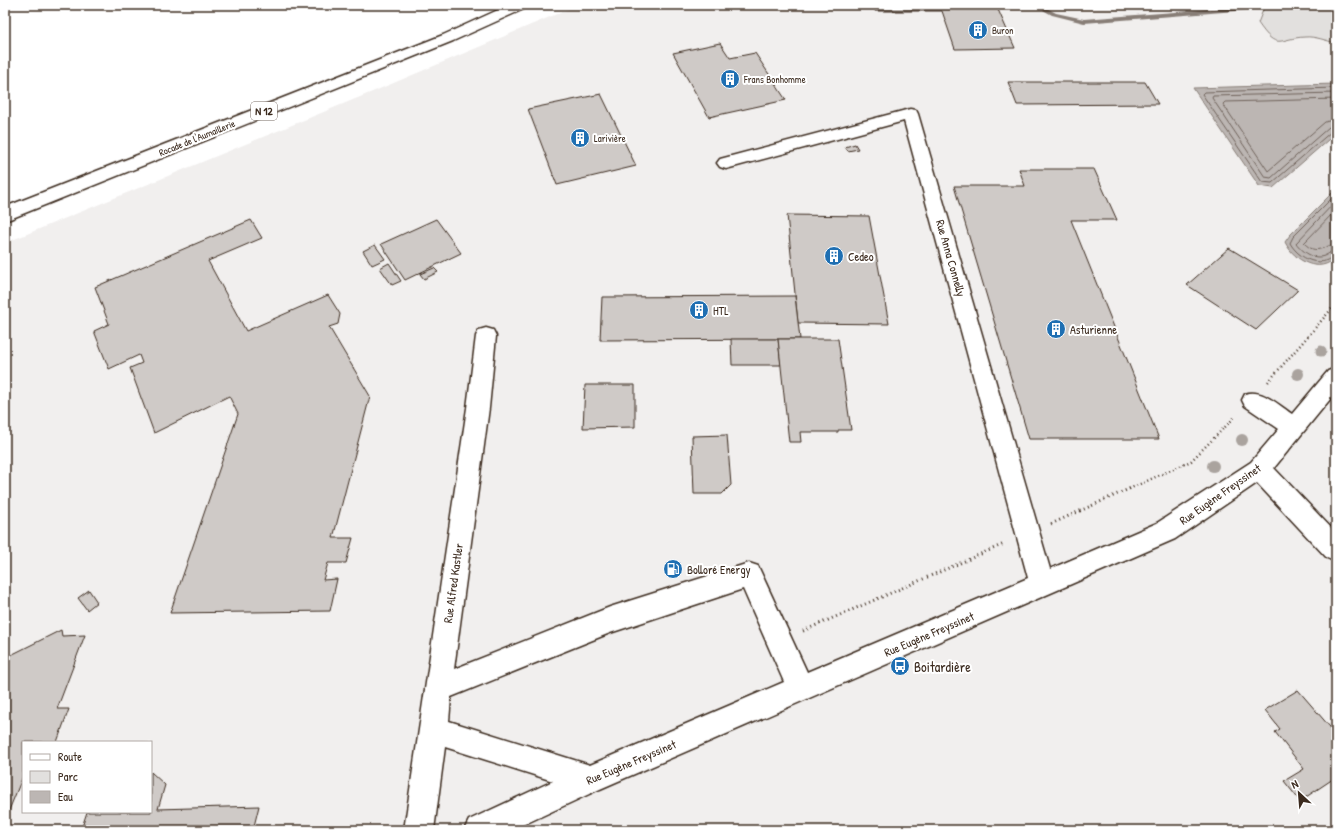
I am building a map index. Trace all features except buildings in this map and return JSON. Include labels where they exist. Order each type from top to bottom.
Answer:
[{"type":"street","name":"Rocade de l'Aumaillerie","points":[[5,214],[448,38],[521,5]]},
{"type":"street","name":"Rue Anna Connelly","points":[[726,162],[910,114],[1042,585]]},
{"type":"street","name":"Rue Alfred Kastler","points":[[419,830],[478,408],[486,336]]},
{"type":"street","name":"Rue Eugène Freyssinet","points":[[479,830],[590,780],[1166,531],[1259,469],[1336,377]]},
{"type":"street","points":[[1253,400],[1294,426]]},
{"type":"street","points":[[1259,469],[1336,550]]},
{"type":"street","points":[[438,689],[610,620],[750,575],[801,689]]},
{"type":"street","points":[[434,730],[590,780]]},
{"type":"path","points":[[780,642],[1191,462],[1253,400],[1336,304]]},
{"type":"shaded area","points":[[578,5],[1336,5],[1336,830],[5,830],[5,243],[377,90]]},
{"type":"green space","points":[[1265,5],[1336,5],[1336,43],[1309,37],[1284,41],[1270,38],[1258,23]]},
{"type":"water","points":[[1336,84],[1336,133],[1273,188],[1259,186],[1193,88]]},
{"type":"water","points":[[1336,189],[1336,257],[1323,265],[1315,265],[1301,260],[1289,249],[1285,242],[1290,235]]},
{"type":"waterway","points":[[1037,5],[1054,14],[1084,21],[1285,5]]},
{"type":"place","name":"Buron","points":[[978,30]]},
{"type":"place","name":"Frans Bonhomme","points":[[730,79]]},
{"type":"place","name":"Larivière","points":[[580,138]]},
{"type":"place","name":"Cedeo","points":[[834,256]]},
{"type":"place","name":"HTL","points":[[699,310]]},
{"type":"place","name":"Asturienne","points":[[1056,329]]},
{"type":"place","name":"Bolloré Energy","points":[[673,569]]},
{"type":"place","name":"Boitardière","points":[[900,666]]}]
